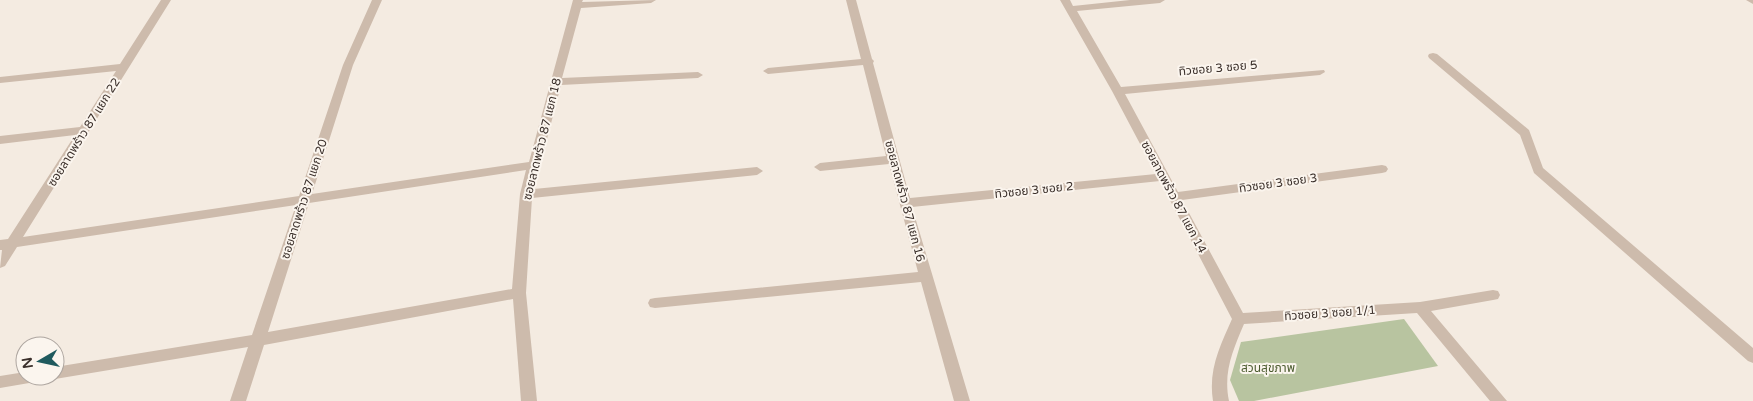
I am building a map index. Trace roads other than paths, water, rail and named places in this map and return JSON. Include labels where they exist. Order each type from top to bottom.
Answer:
[{"type":"street","name":"ซอยลาดพร้าว 87 แยก 22","points":[[0,264],[166,0]]},
{"type":"street","name":"ซอยลาดพร้าว 87 แยก 20","points":[[238,401],[348,65],[377,0]]},
{"type":"street","points":[[578,2],[651,0]]},
{"type":"street","name":"ซอยลาดพร้าว 87 แยก 16","points":[[851,0],[869,61],[905,203],[962,401]]},
{"type":"street","points":[[1068,5],[1160,0]]},
{"type":"street","name":"ซอยลาดพร้าว 87 แยก 18","points":[[529,401],[519,292],[526,194],[578,2]]},
{"type":"street","name":"ซอยลาดพร้าว 87 แยก 14","points":[[1068,5],[1118,91],[1239,319]]},
{"type":"street","points":[[1433,56],[1525,133],[1532,149],[1532,160],[1538,170],[1753,357]]},
{"type":"street","points":[[768,71],[869,61]]},
{"type":"street","points":[[0,80],[124,67]]},
{"type":"street","name":"ทิวซอย 3 ซอย 5","points":[[1118,91],[1320,72]]},
{"type":"street","points":[[556,82],[698,75]]},
{"type":"street","points":[[0,140],[85,130]]},
{"type":"street","points":[[820,168],[894,159]]},
{"type":"street","points":[[0,245],[534,165]]},
{"type":"street","name":"ทิวซอย 3 ซอย 3","points":[[1174,197],[1382,169]]},
{"type":"street","points":[[526,194],[758,171]]},
{"type":"street","name":"ทิวซอย 3 ซอย 2","points":[[905,203],[1163,177]]},
{"type":"street","points":[[655,303],[926,276]]},
{"type":"street","points":[[65,371],[257,340],[519,292]]},
{"type":"street","name":"ทิวซอย 3 ซอย 1/1","points":[[1239,319],[1420,308],[1493,295]]},
{"type":"street","points":[[1420,308],[1499,401]]},
{"type":"street","points":[[1221,401],[1219,392],[1220,360],[1239,319]]},
{"type":"street","points":[[0,382],[15,379]]},
{"type":"park label","name":"สวนสุขภาพ","points":[[1268,368]]}]
